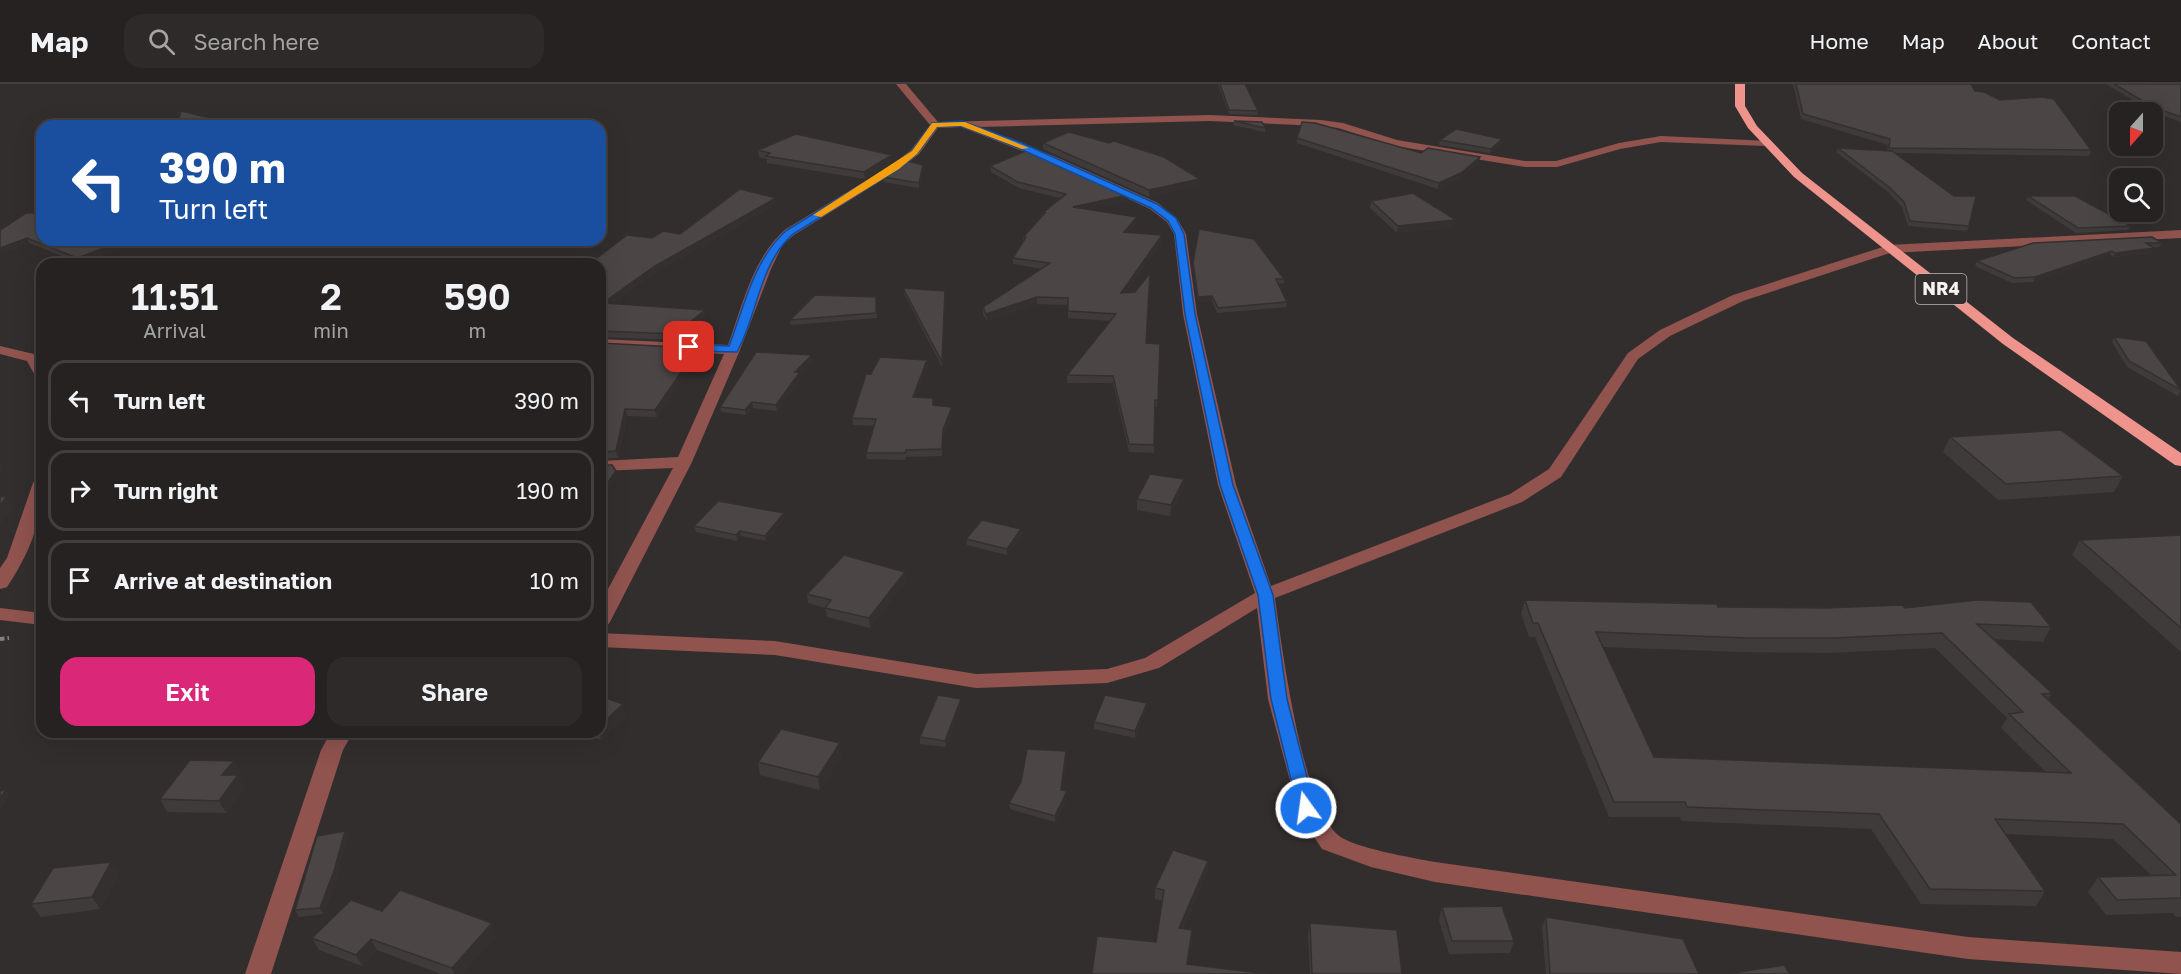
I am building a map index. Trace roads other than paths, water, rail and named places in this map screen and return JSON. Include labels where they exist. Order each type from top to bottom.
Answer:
[{"type":"highway","name":"NR4","points":[[1740,84],[1740,106],[1753,128],[1798,175],[2008,341],[2181,461]]},
{"type":"street","points":[[901,84],[935,125]]},
{"type":"street","points":[[935,125],[1209,118],[1321,123],[1340,125],[1395,143],[1525,164],[1557,164],[1619,147],[1661,139],[1766,143]]},
{"type":"street","points":[[962,124],[1019,145],[1154,206],[1172,220],[1180,234],[1190,314],[1227,485],[1265,595],[1279,699],[1306,808],[1330,842],[1371,858],[1435,872],[1968,948],[2181,963]]},
{"type":"street","points":[[606,611],[684,462],[733,350],[764,269],[778,242],[790,232],[896,167],[915,152],[935,125]]},
{"type":"street","points":[[606,640],[776,648],[976,681],[1107,676],[1152,663],[1265,595],[1516,498],[1555,473],[1633,356],[1665,333],[1738,298],[1889,249],[2181,234]]},
{"type":"street","points":[[606,343],[733,350]]},
{"type":"street","points":[[0,350],[33,358],[36,364]]},
{"type":"street","points":[[606,466],[684,462]]},
{"type":"street","points":[[0,583],[16,558],[36,500]]},
{"type":"street","points":[[0,614],[36,618]]},
{"type":"street","points":[[258,974],[332,750],[339,738]]}]
